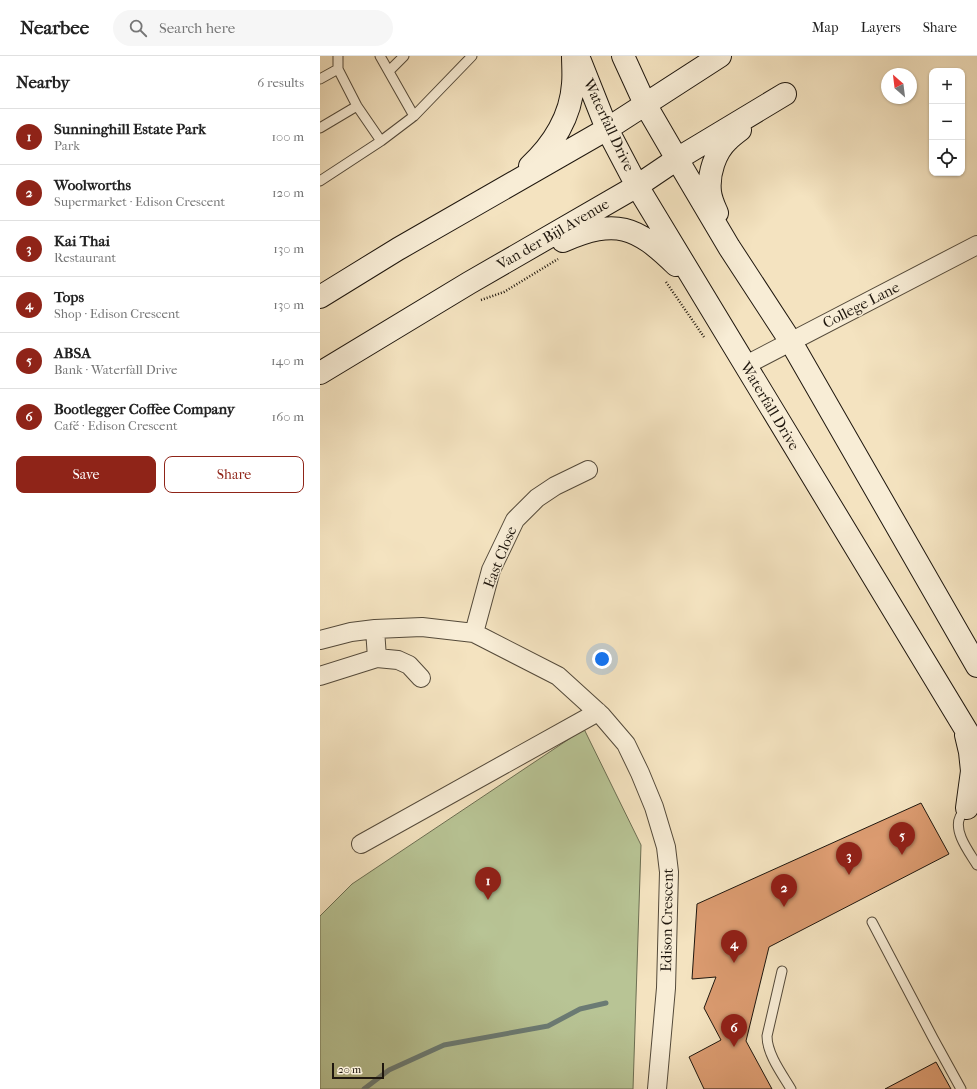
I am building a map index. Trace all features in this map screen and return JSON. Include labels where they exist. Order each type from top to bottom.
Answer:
[{"type":"main road","points":[[505,188],[544,152],[563,123],[569,108],[573,86],[573,56]]},
{"type":"main road","name":"Waterfall Drive","points":[[578,56],[607,129],[637,186],[977,748]]},
{"type":"main road","points":[[623,56],[645,104],[729,247],[791,342],[977,666]]},
{"type":"main road","points":[[320,297],[398,249],[607,129],[720,56]]},
{"type":"main road","name":"Van der Bijl Avenue","points":[[320,373],[472,293],[637,186],[677,158],[785,94],[727,140],[717,155],[711,170],[711,197],[729,247]]},
{"type":"main road","points":[[472,293],[576,235],[597,229],[615,227],[632,232],[648,240],[697,287]]},
{"type":"main road","points":[[965,730],[972,767],[974,802]]},
{"type":"street","name":"College Lane","points":[[746,365],[977,245]]},
{"type":"street","name":"East Close","points":[[474,633],[491,570],[515,520],[537,498],[555,486],[588,470]]},
{"type":"street","name":"Edison Crescent","points":[[320,640],[351,632],[375,629],[422,628],[474,633],[558,676],[598,712],[626,744],[654,807],[666,847],[669,872],[666,988],[657,1089]]},
{"type":"street","points":[[375,629],[377,658]]},
{"type":"street","points":[[320,676],[377,658],[398,660],[409,666],[421,678]]},
{"type":"street","points":[[361,844],[598,712]]},
{"type":"lane","points":[[338,56],[338,69],[357,106],[381,141]]},
{"type":"lane","points":[[380,56],[414,116]]},
{"type":"lane","points":[[389,71],[404,56]]},
{"type":"lane","points":[[320,181],[381,141],[414,116],[472,56]]},
{"type":"lane","points":[[320,80],[338,69]]},
{"type":"lane","points":[[320,128],[357,106]]},
{"type":"lane","points":[[974,802],[960,818],[959,827],[963,842],[977,865]]},
{"type":"lane","points":[[872,922],[961,1089]]},
{"type":"lane","points":[[782,971],[767,1041],[770,1052],[791,1089]]},
{"type":"path","points":[[472,293],[504,292],[562,256]]},
{"type":"path","points":[[664,279],[706,340]]},
{"type":"green space","points":[[584,729],[641,845],[633,1089],[320,1089],[320,916],[352,884]]},
{"type":"building","points":[[921,803],[949,854],[769,947],[746,1041],[772,1089],[704,1089],[689,1057],[721,1040],[704,1008],[716,977],[692,979],[697,904]]},
{"type":"building","points":[[936,1062],[951,1089],[885,1089]]},
{"type":"waterway","points":[[364,1089],[389,1070],[444,1045],[548,1026],[580,1009],[606,1003]]},
{"type":"place","name":"ABSA","points":[[902,855]]},
{"type":"place","name":"Kai Thai","points":[[849,875]]},
{"type":"place","name":"Sunninghill Estate Park","points":[[488,900]]},
{"type":"place","name":"Woolworths","points":[[784,907]]},
{"type":"place","name":"Tops","points":[[734,963]]},
{"type":"place","name":"Bootlegger Coffee Company","points":[[734,1047]]}]
